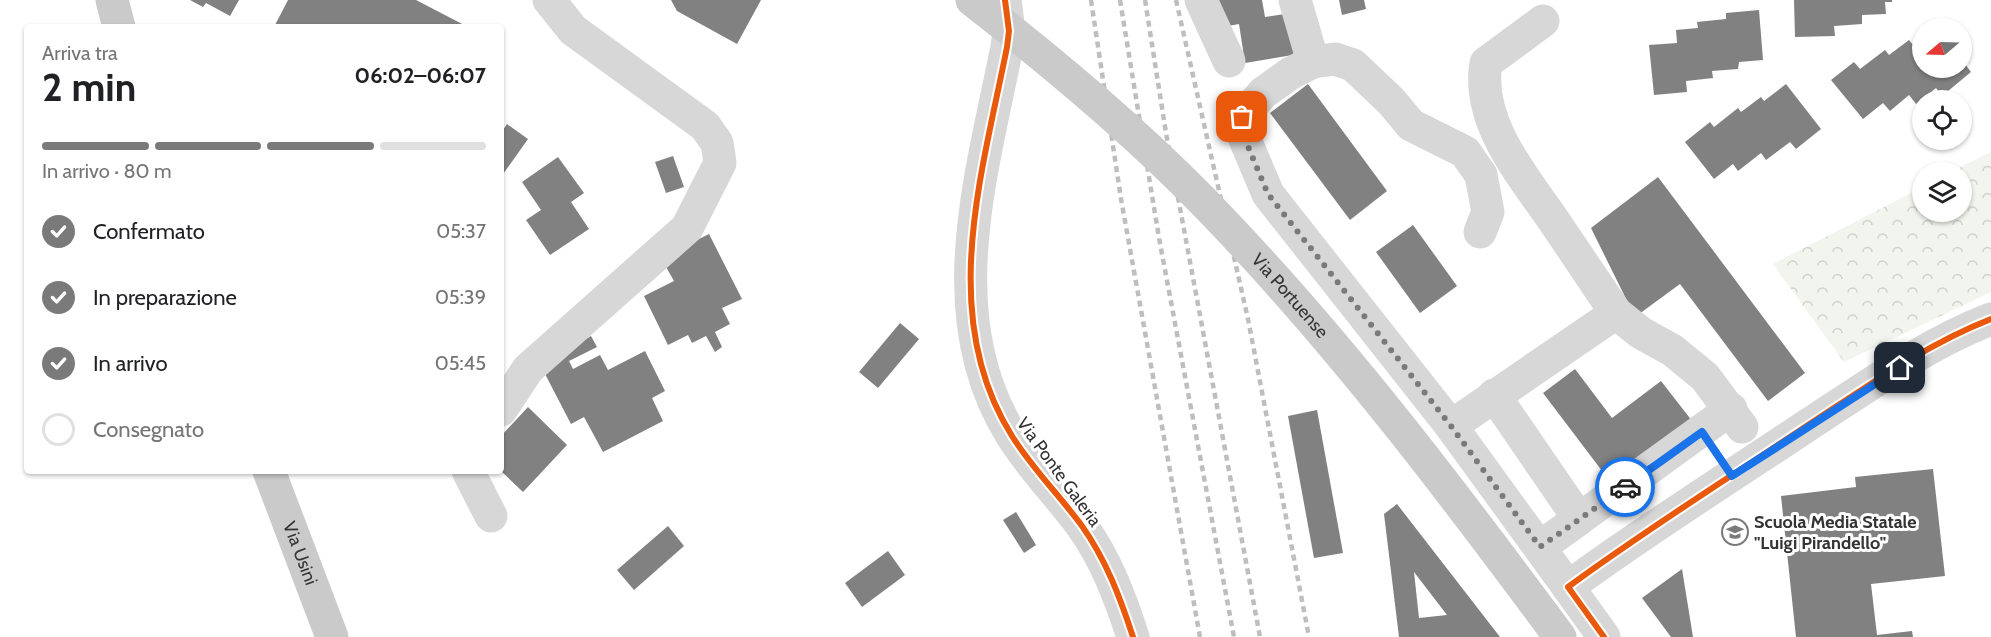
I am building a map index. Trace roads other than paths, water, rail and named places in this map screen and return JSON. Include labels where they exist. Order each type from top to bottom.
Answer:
[{"type":"main road","points":[[112,0],[118,24]]},
{"type":"main road","name":"Via Portuense","points":[[972,0],[1063,72],[1128,131],[1249,249],[1319,328],[1398,424],[1560,637]]},
{"type":"main road","name":"Via Usini","points":[[270,474],[332,637]]},
{"type":"street","points":[[504,405],[528,369],[687,228],[720,163],[717,143],[705,126],[573,30],[549,0]]},
{"type":"street","name":"Via Ponte Galeria","points":[[1005,0],[1009,31],[1007,47],[979,188],[969,265],[975,340],[984,377],[1013,439],[1082,527],[1105,562],[1133,637]]},
{"type":"street","points":[[1201,0],[1229,61]]},
{"type":"street","points":[[1295,0],[1313,62]]},
{"type":"street","points":[[1540,547],[1702,432],[1737,418],[1705,377],[1672,350],[1641,333],[1616,313],[1505,148],[1488,103],[1484,80],[1486,63],[1543,21]]},
{"type":"street","points":[[1480,232],[1488,212],[1481,174],[1465,152],[1411,125],[1391,101],[1353,65],[1335,59],[1313,62],[1291,73],[1263,93],[1242,117],[1244,137],[1268,194],[1451,426],[1604,637]]},
{"type":"street","points":[[1451,426],[1616,313]]},
{"type":"street","points":[[1568,587],[1614,553],[1918,357],[1991,319]]},
{"type":"street","points":[[1494,395],[1579,519]]},
{"type":"street","points":[[1702,432],[1732,476]]},
{"type":"street","points":[[470,474],[491,516]]},
{"type":"railway","points":[[1091,0],[1121,199],[1200,637]]},
{"type":"railway","points":[[1120,0],[1159,238],[1234,637]]},
{"type":"railway","points":[[1145,0],[1166,133],[1260,637]]},
{"type":"railway","points":[[1176,0],[1248,319],[1309,637]]},
{"type":"place","name":"Scuola Media Statale \"Luigi Pirandello\"","points":[[1735,532]]}]
